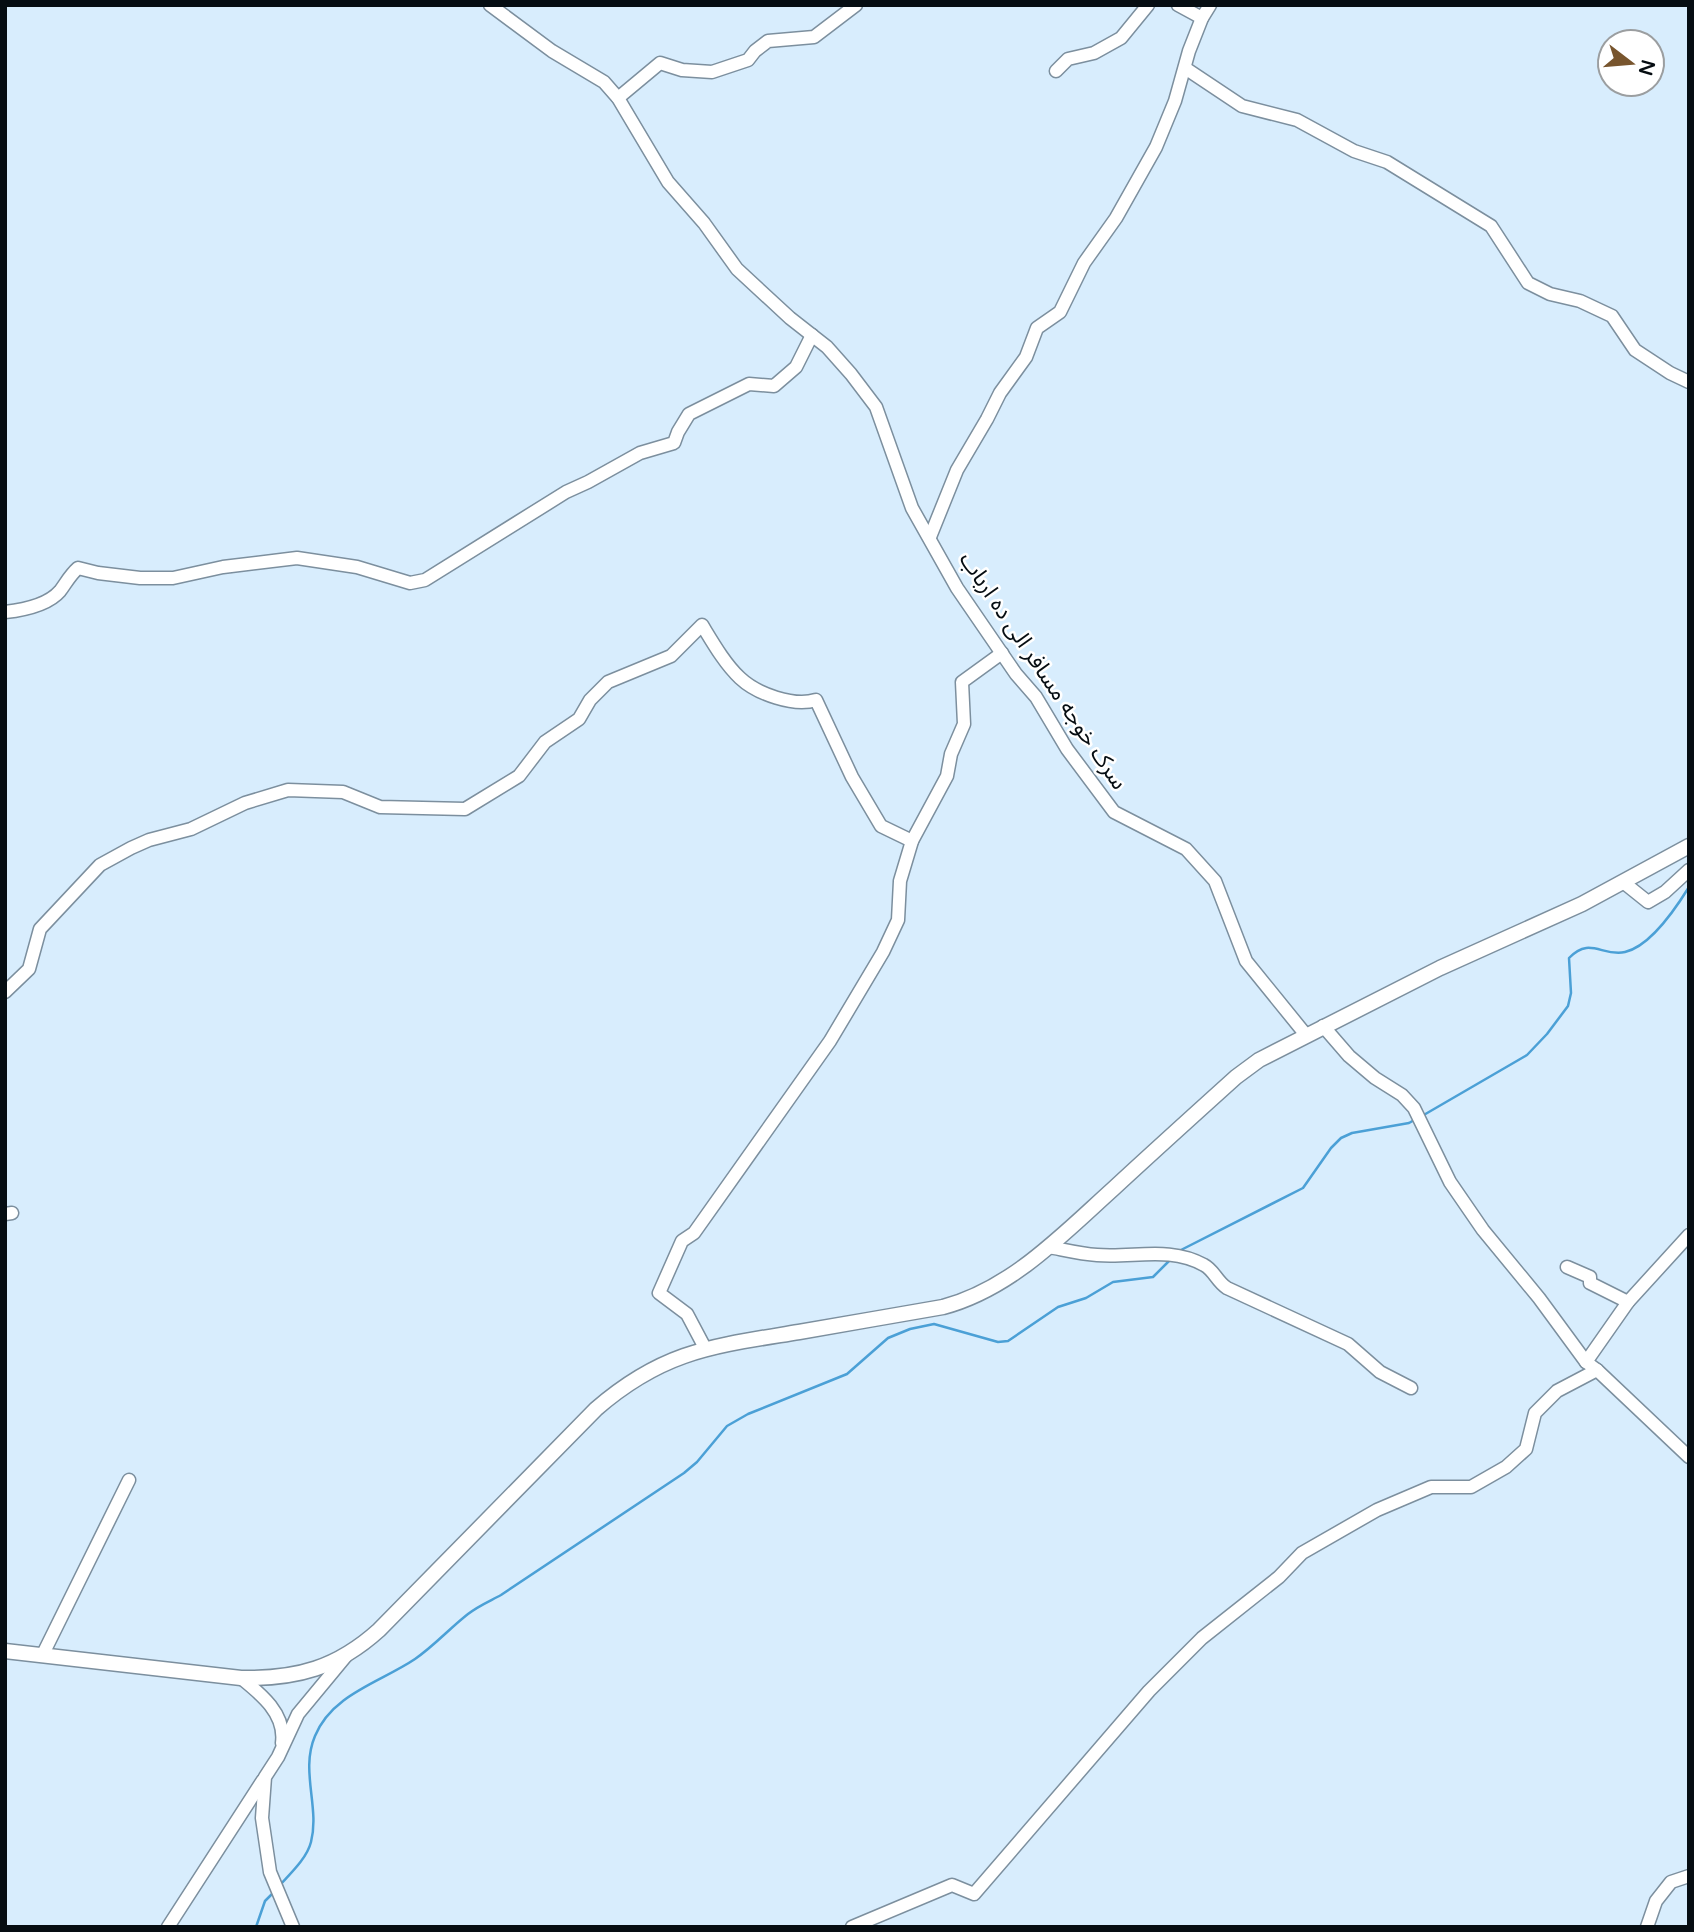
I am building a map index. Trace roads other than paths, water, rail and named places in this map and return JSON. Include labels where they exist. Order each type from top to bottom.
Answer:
[{"type":"main road","points":[[5,1651],[242,1678],[304,1672],[346,1656],[379,1630],[612,1395],[649,1371],[705,1348],[961,1303],[992,1289],[1049,1247],[1236,1077],[1259,1060],[1440,968],[1582,904],[1689,846]]},
{"type":"street","name":"سرک خوجه مسافر الی ده ارباب","points":[[490,5],[552,51],[604,82],[618,98],[668,182],[704,223],[737,269],[827,347],[851,374],[876,407],[912,508],[957,587],[1036,697],[1067,749],[1114,812],[1186,849],[1215,881],[1246,961],[1306,1035]]},
{"type":"street","points":[[618,98],[660,63],[682,70],[712,72],[748,60],[768,41],[814,37],[856,5]]},
{"type":"street","points":[[1056,71],[1068,59],[1094,53],[1121,38],[1148,5]]},
{"type":"street","points":[[1178,5],[1202,18]]},
{"type":"street","points":[[930,537],[957,470],[999,393],[1026,357],[1037,328],[1060,312],[1084,263],[1116,218],[1156,147],[1175,101],[1202,18],[1210,5]]},
{"type":"street","points":[[1185,68],[1242,106],[1297,120],[1354,151],[1387,162],[1492,226],[1528,284],[1550,294],[1580,301],[1612,316],[1634,351],[1689,382]]},
{"type":"street","points":[[5,612],[49,600],[60,591],[66,578],[78,568],[140,578],[173,578],[223,567],[297,558],[357,567],[410,583],[425,580],[566,492],[640,453],[674,443],[689,414],[749,384],[774,386],[796,368],[812,335]]},
{"type":"street","points":[[5,992],[29,969],[40,929],[100,865],[131,848],[149,840],[191,829],[245,803],[288,790],[343,792],[380,807],[465,808],[519,776],[545,742],[579,719],[590,700],[608,682],[671,656],[702,625],[741,679],[781,701],[806,703],[816,700],[852,777],[881,826],[912,841]]},
{"type":"street","points":[[705,1348],[687,1314],[659,1293],[682,1241],[694,1233],[830,1041],[883,952],[898,920],[900,881],[912,841],[947,776],[951,754],[964,724],[962,682],[1002,653]]},
{"type":"street","points":[[1623,882],[1648,902],[1665,892],[1689,870]]},
{"type":"street","points":[[1323,1026],[1349,1056],[1375,1078],[1402,1095],[1414,1108],[1450,1182],[1476,1220],[1586,1362],[1689,1457]]},
{"type":"street","points":[[1586,1362],[1628,1302],[1689,1235]]},
{"type":"street","points":[[1049,1247],[1097,1255],[1174,1254],[1189,1258],[1212,1270],[1220,1283],[1227,1288],[1348,1344],[1380,1373],[1411,1388]]},
{"type":"street","points":[[1567,1267],[1590,1277],[1590,1283],[1628,1302]]},
{"type":"street","points":[[852,1927],[952,1885],[974,1894],[1149,1691],[1202,1637],[1279,1577],[1302,1553],[1377,1510],[1431,1487],[1471,1488],[1506,1467],[1525,1449],[1535,1413],[1558,1391],[1597,1370]]},
{"type":"street","points":[[43,1654],[129,1480]]},
{"type":"street","points":[[168,1927],[278,1757],[298,1714],[346,1656]]},
{"type":"street","points":[[242,1678],[265,1697],[279,1721],[282,1740],[278,1757]]},
{"type":"street","points":[[265,1777],[262,1818],[270,1872],[293,1927]]},
{"type":"street","points":[[1647,1927],[1657,1901],[1671,1882],[1689,1877]]},
{"type":"waterway","points":[[1422,1116],[1527,1055],[1547,1034],[1568,1006],[1571,993],[1569,958],[1583,948],[1617,953],[1635,948],[1662,925],[1689,887]]},
{"type":"waterway","points":[[1179,1251],[1303,1188],[1341,1138],[1352,1133],[1409,1123],[1416,1119]]},
{"type":"waterway","points":[[280,1885],[302,1859],[311,1842],[311,1749],[315,1736],[333,1709],[359,1690],[415,1659],[472,1611],[501,1595],[684,1473],[697,1462],[727,1426],[748,1414],[847,1374],[888,1338],[910,1329],[934,1324],[998,1342],[1008,1341],[1058,1307],[1086,1298],[1113,1282],[1153,1277],[1169,1261]]},
{"type":"waterway","points":[[256,1927],[265,1901],[273,1893]]}]
